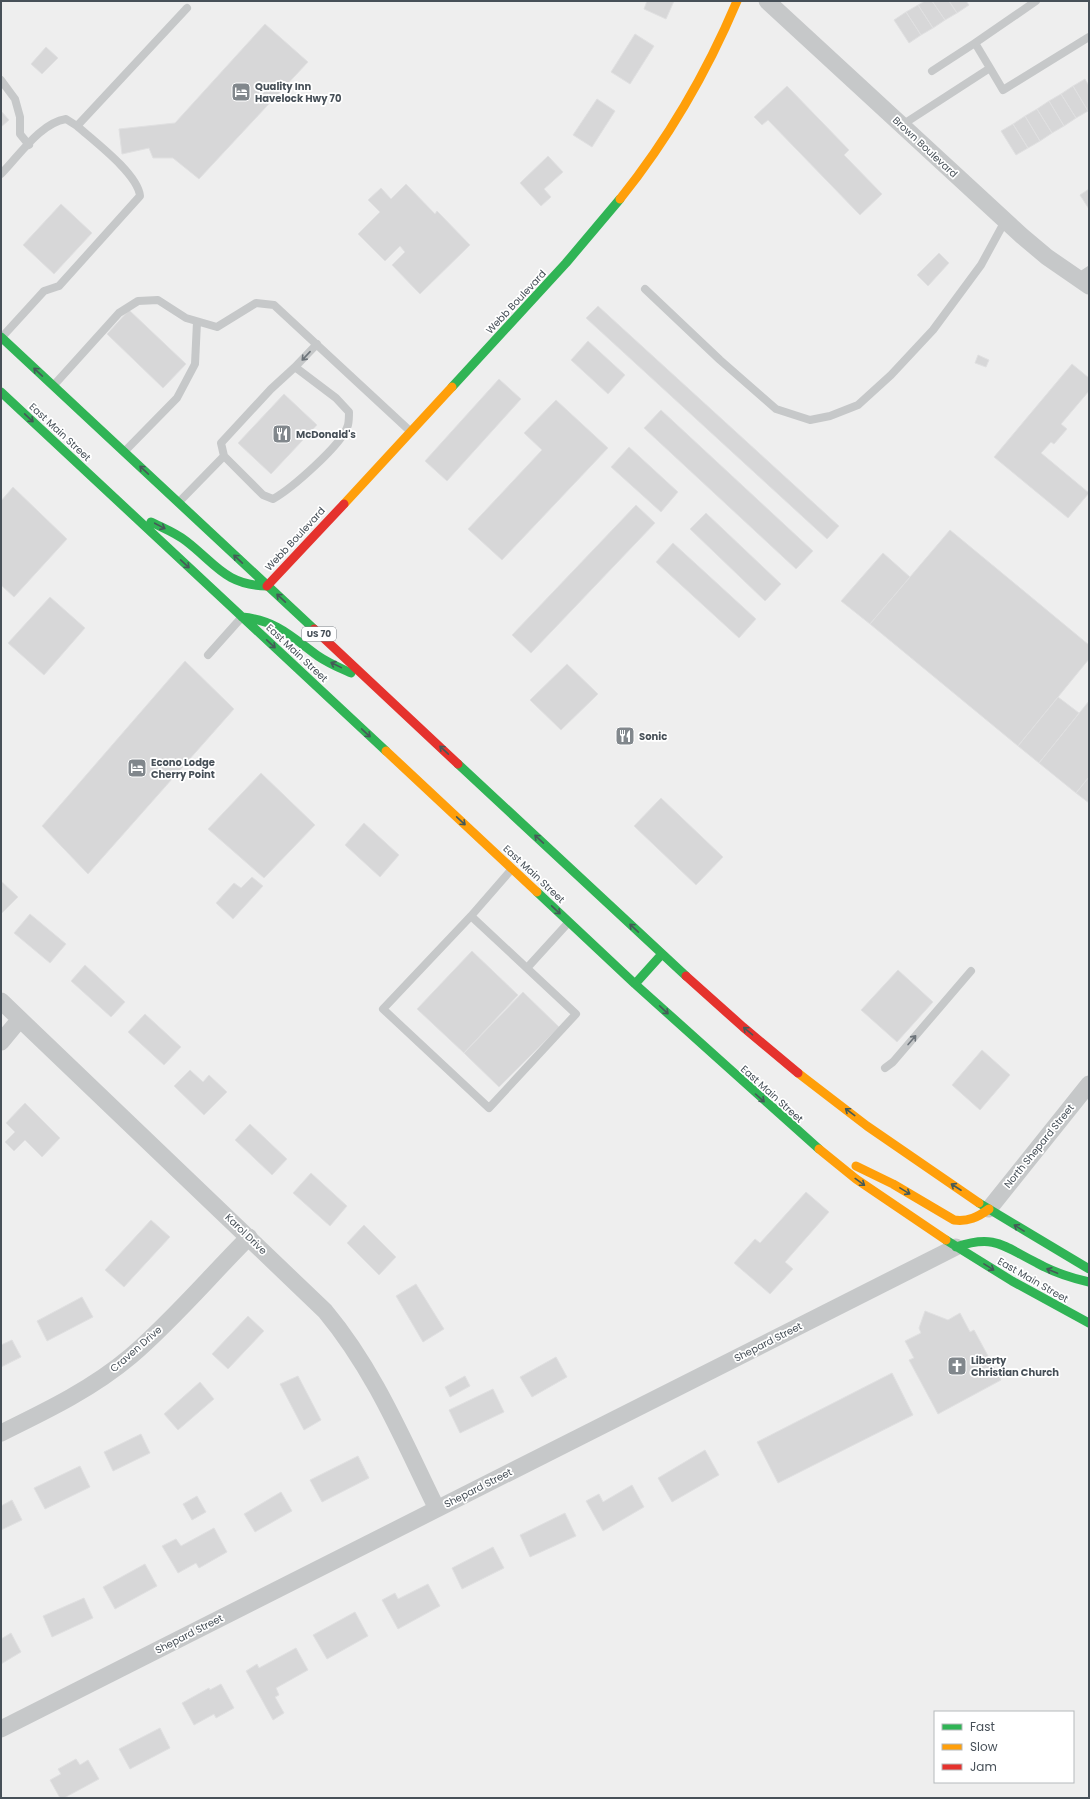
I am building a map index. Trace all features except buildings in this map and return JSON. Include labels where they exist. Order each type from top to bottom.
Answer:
[{"type":"main road","name":"Webb Boulevard","points":[[267,586],[562,267],[632,184],[669,132],[687,101],[710,58],[737,1]]},
{"type":"main road","points":[[1,337],[267,586]]},
{"type":"main road","name":"East Main Street","points":[[1,392],[635,984],[808,1141],[856,1179],[956,1247],[1012,1281],[1089,1323]]},
{"type":"main road","points":[[126,508],[184,539],[230,579],[248,586],[267,586]]},
{"type":"main road","name":"US 70","points":[[267,586],[371,682]]},
{"type":"main road","points":[[242,617],[255,618],[274,624],[289,633],[319,657],[371,682],[662,954],[743,1027],[838,1104],[936,1174],[1037,1239],[1089,1269]]},
{"type":"main road","points":[[635,984],[662,954]]},
{"type":"main road","points":[[808,1141],[892,1184],[954,1220],[963,1222],[971,1221],[989,1209]]},
{"type":"main road","points":[[956,1247],[978,1240],[989,1240],[1000,1243],[1047,1269],[1089,1282]]},
{"type":"street","name":"Brown Boulevard","points":[[767,1],[1005,221],[1047,257],[1085,278]]},
{"type":"street","name":"Karol Drive","points":[[1,1001],[325,1312],[342,1332],[378,1387],[437,1509]]},
{"type":"street","points":[[1,1042],[20,1019]]},
{"type":"street","name":"North Shepard Street","points":[[989,1209],[1089,1084]]},
{"type":"street","name":"Craven Drive","points":[[1,1433],[59,1404],[92,1384],[131,1356],[248,1237]]},
{"type":"street","name":"Shepard Street","points":[[1,1729],[956,1247]]},
{"type":"lane","points":[[932,71],[1036,1]]},
{"type":"lane","points":[[77,126],[187,8]]},
{"type":"lane","points":[[975,43],[1003,90],[1089,36]]},
{"type":"lane","points":[[902,125],[990,68]]},
{"type":"lane","points":[[1,80],[15,99],[20,117],[20,134],[28,145]]},
{"type":"lane","points":[[1,174],[42,130],[56,121],[66,119],[77,126],[131,175],[140,188],[140,196],[59,286],[44,291],[1,337]]},
{"type":"lane","points":[[645,289],[720,360],[776,409],[810,420],[830,416],[858,405],[891,375],[933,330],[981,265],[1005,221]]},
{"type":"lane","points":[[53,385],[119,313],[138,301],[158,300],[186,318],[217,327],[256,303],[274,305],[411,431]]},
{"type":"lane","points":[[124,452],[177,398],[195,364],[197,322]]},
{"type":"lane","points":[[295,367],[336,398],[349,412],[348,425],[337,444],[285,492],[273,499],[263,496],[224,456],[221,443],[271,389],[317,344]]},
{"type":"lane","points":[[178,503],[224,456]]},
{"type":"lane","points":[[208,655],[242,617]]},
{"type":"lane","points":[[471,916],[576,1014],[488,1108],[383,1009],[471,916],[512,869]]},
{"type":"lane","points":[[527,968],[569,922]]},
{"type":"lane","points":[[885,1068],[893,1062],[971,971]]},
{"type":"traffic: fast","points":[[452,387],[566,263],[620,199]]},
{"type":"traffic: fast","points":[[1,337],[314,629]]},
{"type":"traffic: fast","points":[[1,392],[386,751]]},
{"type":"traffic: fast","points":[[151,522],[182,538],[222,572],[231,577],[241,582],[267,586]]},
{"type":"traffic: fast","points":[[242,617],[265,622],[283,630],[322,659],[351,673]]},
{"type":"traffic: fast","points":[[458,764],[686,976]]},
{"type":"traffic: fast","points":[[537,892],[635,984],[819,1149]]},
{"type":"traffic: fast","points":[[635,984],[662,954]]},
{"type":"traffic: fast","points":[[979,1203],[1089,1269]]},
{"type":"traffic: fast","points":[[946,1240],[1012,1281],[1089,1323]]},
{"type":"traffic: fast","points":[[956,1247],[969,1243],[980,1242],[998,1244],[1007,1247],[1056,1272],[1089,1282]]},
{"type":"traffic: slow","points":[[620,199],[655,152],[686,104],[713,53],[737,1]]},
{"type":"traffic: slow","points":[[344,504],[452,387]]},
{"type":"traffic: slow","points":[[386,751],[537,892]]},
{"type":"traffic: slow","points":[[798,1073],[867,1126],[979,1203]]},
{"type":"traffic: slow","points":[[819,1149],[856,1179],[946,1240]]},
{"type":"traffic: slow","points":[[856,1166],[893,1184],[954,1220],[973,1218],[989,1209]]},
{"type":"traffic: jam","points":[[267,586],[344,504]]},
{"type":"traffic: jam","points":[[314,629],[458,764]]},
{"type":"traffic: jam","points":[[686,976],[743,1027],[798,1073]]},
{"type":"place","name":"Quality Inn Havelock Hwy 70","points":[[241,92]]},
{"type":"place","name":"McDonald's","points":[[282,434]]},
{"type":"place","name":"Sonic","points":[[625,736]]},
{"type":"place","name":"Econo Lodge Cherry Point","points":[[137,768]]},
{"type":"place","name":"Liberty Christian Church","points":[[957,1366]]}]
